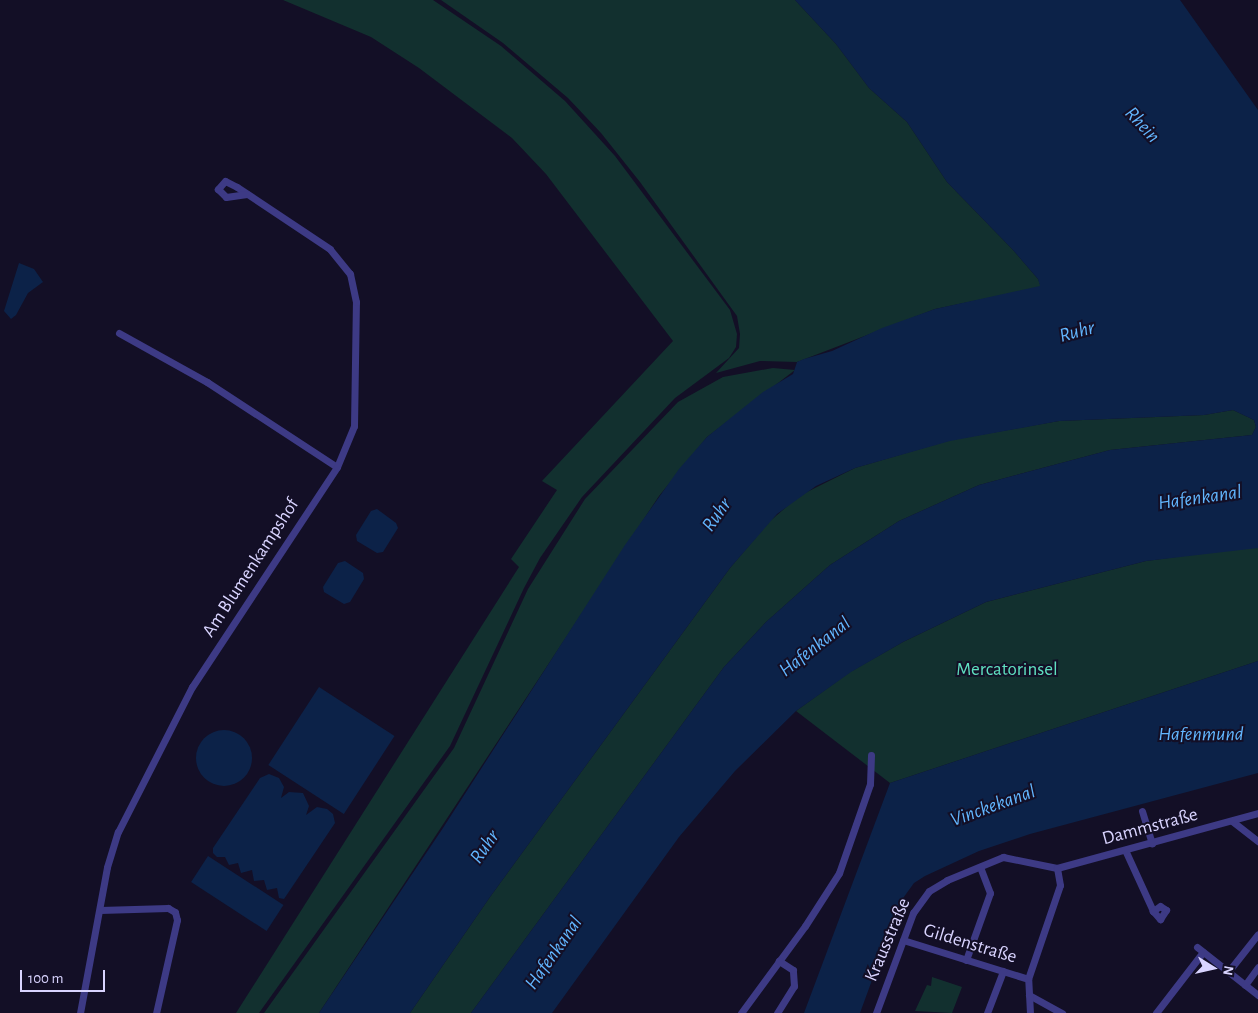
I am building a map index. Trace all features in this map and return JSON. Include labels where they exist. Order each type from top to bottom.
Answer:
[{"type":"street","name":"Am Blumenkampshof","points":[[80,1013],[109,860],[118,832],[192,687],[337,467],[352,436],[356,412],[356,302],[352,281],[347,268],[330,249],[232,183],[225,182],[220,185],[219,193],[226,197],[247,194]]},
{"type":"street","points":[[119,333],[207,382],[337,467]]},
{"type":"street","points":[[741,1013],[839,873],[870,784],[871,755]]},
{"type":"street","points":[[1142,811],[1152,844]]},
{"type":"street","name":"Dammstraße","points":[[1054,868],[1126,852],[1258,814]]},
{"type":"street","points":[[1232,821],[1258,841]]},
{"type":"street","points":[[1126,852],[1153,911]]},
{"type":"street","name":"Krausstraße","points":[[876,1013],[913,913],[929,891],[946,880],[1003,857],[1054,868]]},
{"type":"street","points":[[966,960],[990,893],[980,867]]},
{"type":"street","points":[[1030,1013],[1028,979],[1060,885],[1054,868]]},
{"type":"street","points":[[100,910],[168,908],[175,912],[176,920],[156,1013]]},
{"type":"street","points":[[1228,972],[1258,934]]},
{"type":"street","name":"Gildenstraße","points":[[903,940],[1028,979]]},
{"type":"street","points":[[1160,1012],[1200,950],[1258,996]]},
{"type":"street","points":[[777,1013],[794,986],[792,970],[779,961]]},
{"type":"street","points":[[1244,984],[1258,967]]},
{"type":"street","points":[[987,1013],[1003,972]]},
{"type":"street","points":[[1029,995],[1062,1013]]},
{"type":"green space","points":[[283,0],[433,0],[501,46],[565,101],[615,156],[730,310],[737,334],[736,347],[729,358],[675,398],[582,497],[540,558],[524,588],[450,746],[259,1013],[236,1013],[519,567],[511,559],[557,490],[542,481],[673,341],[546,174],[512,138],[419,68],[371,37]]},
{"type":"green space","points":[[441,0],[795,0],[836,44],[869,88],[907,122],[947,182],[1013,250],[1038,279],[1041,287],[935,309],[797,362],[760,361],[716,373],[739,348],[740,334],[737,316],[640,182],[601,133],[568,98],[503,43]]},
{"type":"green space","points":[[773,368],[795,370],[707,437],[659,496],[319,1013],[264,1013],[454,748],[528,589],[585,499],[678,402],[723,377]]},
{"type":"green space","points":[[1233,410],[1254,420],[1256,427],[1252,435],[1110,450],[979,485],[899,521],[830,565],[766,622],[724,667],[471,1013],[410,1013],[490,897],[730,568],[769,522],[799,496],[855,468],[951,440],[1059,421],[1204,415]]},
{"type":"green space","name":"Mercatorinsel","points":[[1244,548],[1258,548],[1258,661],[890,783],[796,711],[850,672],[903,642],[986,602],[1146,561]]},
{"type":"green space","points":[[932,977],[962,987],[952,1013],[915,1011],[927,985],[931,986]]},
{"type":"water","points":[[795,0],[1180,0],[1258,110],[1258,548],[1146,561],[986,602],[903,642],[851,672],[796,711],[735,771],[679,837],[552,1013],[471,1013],[724,667],[766,622],[830,565],[899,521],[979,485],[1110,450],[1252,435],[1256,427],[1254,420],[1233,410],[1204,415],[1059,421],[950,441],[855,468],[816,486],[777,514],[730,568],[490,897],[410,1013],[319,1013],[443,828],[625,545],[679,469],[707,437],[763,392],[793,374],[797,362],[832,351],[882,328],[935,309],[1040,286],[1038,279],[1013,250],[947,182],[907,122],[869,88],[836,44]]},
{"type":"water","points":[[19,263],[34,269],[43,282],[28,293],[16,315],[11,319],[4,311]]},
{"type":"water","points":[[377,509],[396,523],[398,528],[383,552],[377,553],[357,541],[356,535],[371,511]]},
{"type":"water","points":[[345,561],[363,573],[364,579],[350,602],[344,604],[324,592],[323,587],[338,563]]},
{"type":"water","name":"Hafenmund","points":[[1258,661],[1258,773],[1030,834],[979,851],[925,876],[914,883],[901,901],[860,1013],[804,1013],[890,783]]},
{"type":"water","points":[[319,687],[394,736],[344,814],[268,765]]},
{"type":"water","points":[[218,730],[230,730],[240,734],[248,742],[252,758],[248,774],[240,782],[230,786],[218,786],[208,782],[200,774],[196,764],[196,752],[200,742],[208,734]]},
{"type":"water","points":[[269,774],[279,778],[284,787],[281,798],[289,792],[303,793],[309,806],[306,815],[317,807],[327,809],[333,814],[335,823],[284,899],[279,898],[277,888],[267,890],[264,880],[254,881],[252,870],[241,873],[238,863],[229,865],[225,857],[217,857],[213,853],[213,848],[260,778]]},
{"type":"water","points":[[208,856],[283,905],[267,931],[191,882]]},
{"type":"water label","name":"Rhein","points":[[1142,125]]},
{"type":"water label","name":"Ruhr","points":[[1077,332]]},
{"type":"water label","name":"Hafenkanal","points":[[1200,498]]},
{"type":"water label","name":"Ruhr","points":[[717,515]]},
{"type":"water label","name":"Hafenkanal","points":[[815,647]]},
{"type":"water label","name":"Vinckekanal","points":[[993,806]]},
{"type":"water label","name":"Ruhr","points":[[485,847]]},
{"type":"water label","name":"Hafenkanal","points":[[554,953]]}]
